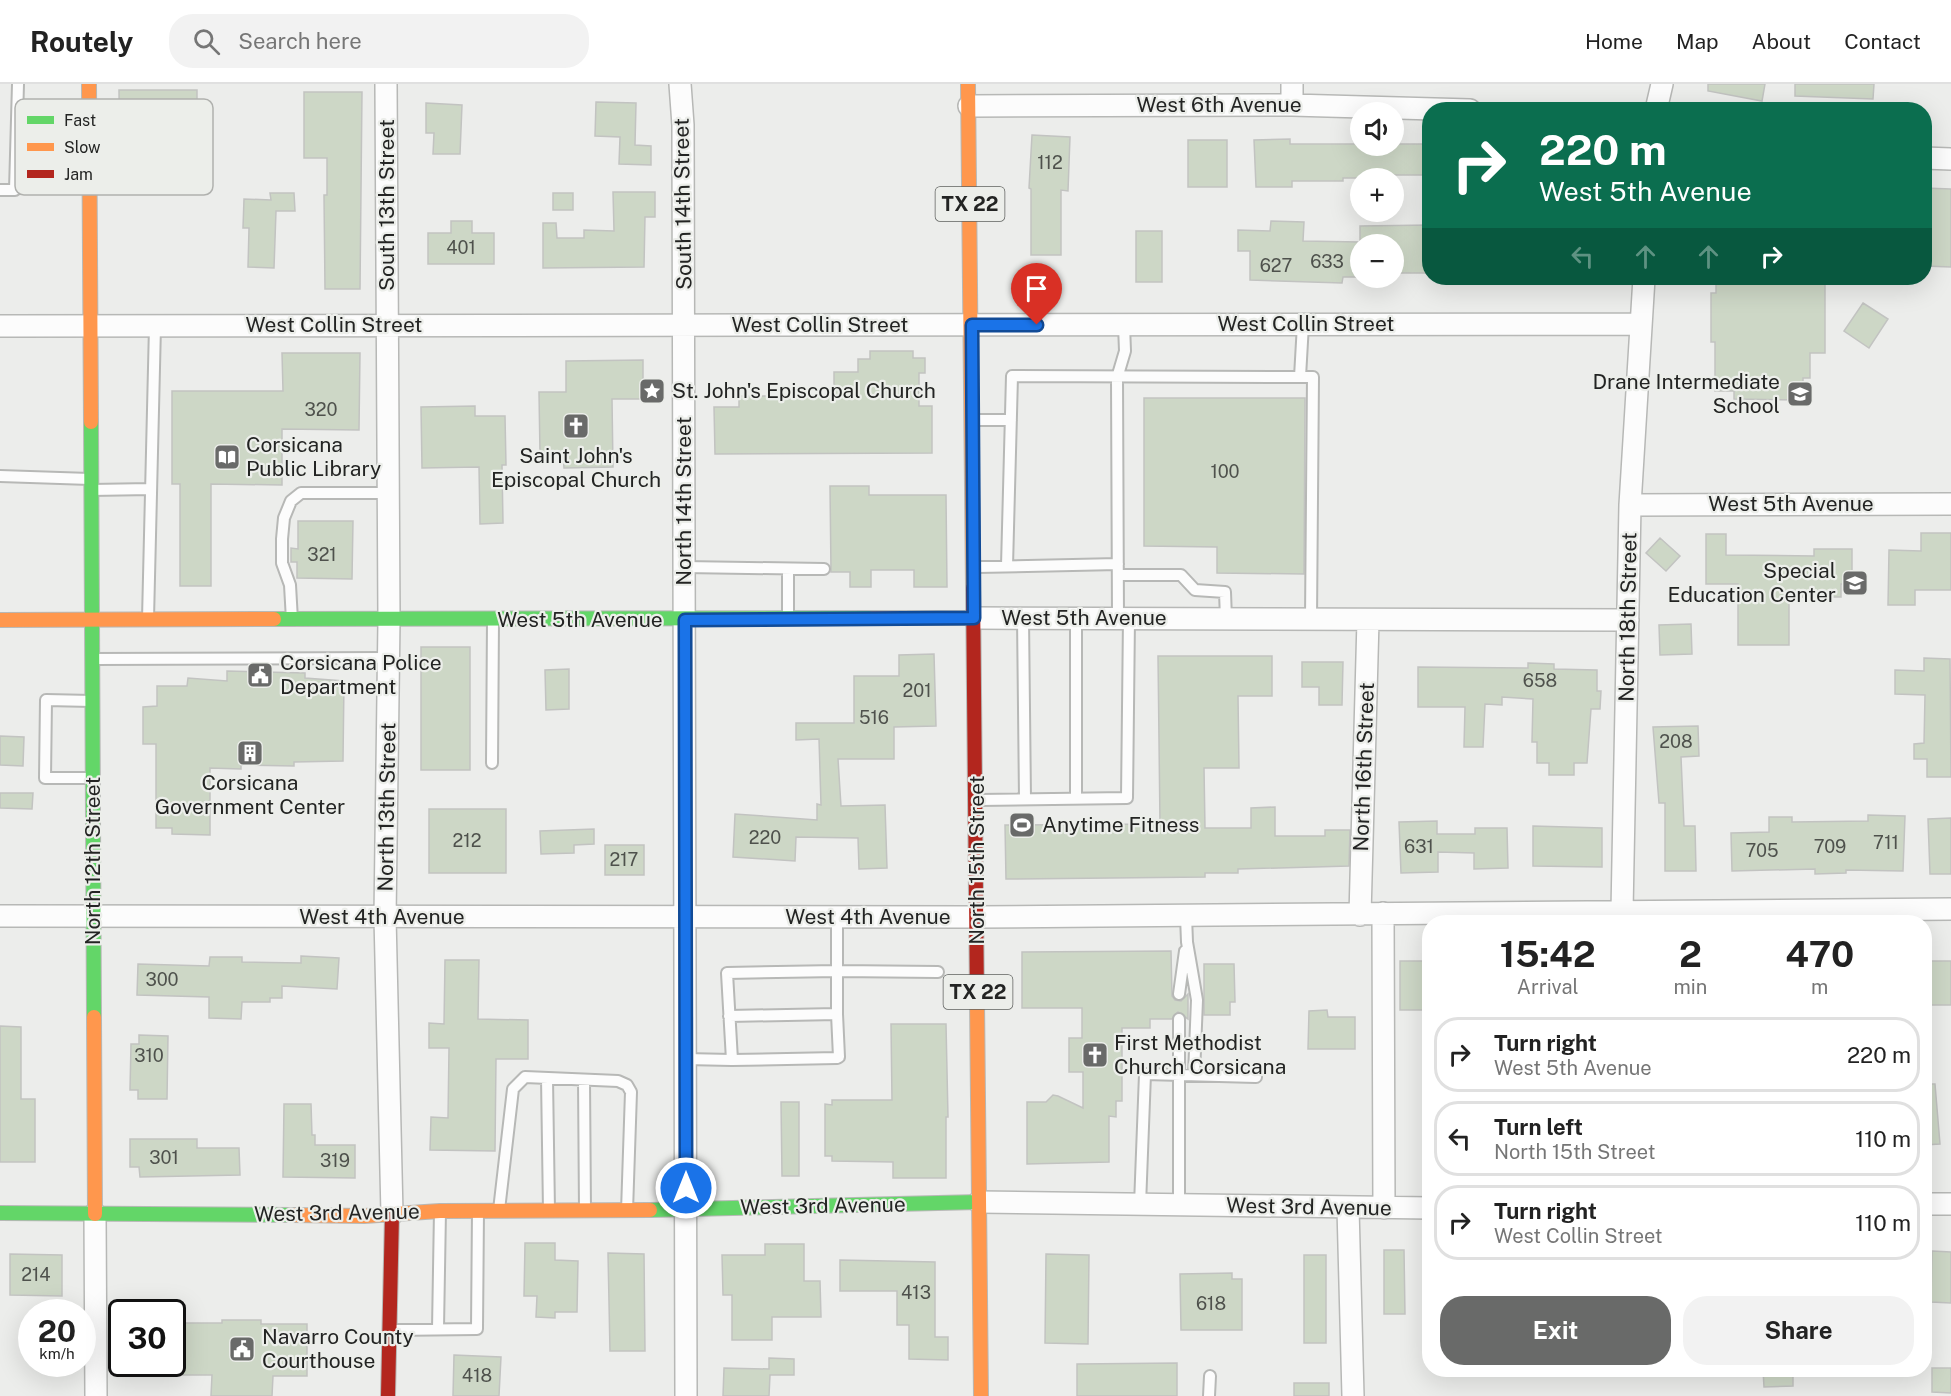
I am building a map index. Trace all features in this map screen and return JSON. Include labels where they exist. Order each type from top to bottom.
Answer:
[{"type":"main road","name":"North 12th Street","points":[[89,84],[89,99]]},
{"type":"main road","name":"TX 22","points":[[968,84],[972,325]]},
{"type":"main road","name":"North 12th Street","points":[[89,195],[95,1214]]},
{"type":"main road","name":"North 15th Street","points":[[972,325],[981,1396]]},
{"type":"main road","name":"West 5th Avenue","points":[[0,620],[974,618]]},
{"type":"main road","name":"West 3rd Avenue","points":[[0,1213],[585,1212],[979,1202]]},
{"type":"main road","name":"North 13th Street","points":[[388,1396],[392,1214]]},
{"type":"street","name":"South 13th Street","points":[[386,84],[388,325]]},
{"type":"street","name":"South 14th Street","points":[[680,84],[683,125],[684,325]]},
{"type":"street","points":[[1658,102],[1662,84]]},
{"type":"street","name":"West 6th Avenue","points":[[969,106],[1292,94],[1422,106]]},
{"type":"street","points":[[1932,158],[1951,159]]},
{"type":"street","name":"North 18th Street","points":[[1622,911],[1630,505],[1643,285]]},
{"type":"street","name":"West Collin Street","points":[[0,326],[1640,324]]},
{"type":"street","name":"North 13th Street","points":[[388,325],[389,620],[386,917],[392,1214]]},
{"type":"street","name":"North 14th Street","points":[[684,325],[686,1396]]},
{"type":"street","name":"West 5th Avenue","points":[[1630,505],[1951,504]]},
{"type":"street","name":"West 5th Avenue","points":[[974,618],[1628,620]]},
{"type":"street","name":"North 16th Street","points":[[1360,915],[1368,620]]},
{"type":"street","name":"West 4th Avenue","points":[[0,916],[977,917],[1951,909]]},
{"type":"street","points":[[1383,913],[1384,1208]]},
{"type":"street","name":"West 3rd Avenue","points":[[979,1202],[1422,1208]]},
{"type":"street","points":[[1932,1204],[1951,1204]]},
{"type":"street","points":[[1348,1208],[1353,1396]]},
{"type":"street","name":"North 12th Street","points":[[95,1214],[96,1396]]},
{"type":"lane","points":[[18,84],[18,99]]},
{"type":"lane","points":[[1300,376],[1303,324]]},
{"type":"lane","points":[[976,800],[1127,798],[1124,618],[1118,570],[1117,378],[1125,351],[1124,325]]},
{"type":"lane","points":[[148,620],[155,326]]},
{"type":"lane","points":[[1007,566],[1012,376],[1313,377],[1311,619]]},
{"type":"lane","points":[[973,420],[1011,420]]},
{"type":"lane","points":[[0,476],[151,489]]},
{"type":"lane","points":[[292,620],[290,585],[282,563],[284,518],[291,501],[301,494],[388,493]]},
{"type":"lane","points":[[684,567],[824,569]]},
{"type":"lane","points":[[974,567],[1118,570],[1181,575],[1196,590],[1225,592],[1226,619]]},
{"type":"lane","points":[[788,569],[788,619]]},
{"type":"lane","points":[[1023,618],[1025,799]]},
{"type":"lane","points":[[1076,618],[1076,798]]},
{"type":"lane","points":[[492,763],[493,620]]},
{"type":"lane","points":[[92,659],[388,658]]},
{"type":"lane","points":[[92,701],[46,700],[45,778],[92,778]]},
{"type":"lane","points":[[1186,916],[1187,942],[1197,1000],[1194,1076]]},
{"type":"lane","points":[[685,1059],[839,1057],[837,917]]},
{"type":"lane","points":[[1179,994],[1187,942]]},
{"type":"lane","points":[[732,1060],[727,973],[938,972]]},
{"type":"lane","points":[[729,1016],[837,1014]]},
{"type":"lane","points":[[1179,1019],[1181,1075],[1179,1205]]},
{"type":"lane","points":[[1140,1205],[1145,1074],[1256,1077]]},
{"type":"lane","points":[[499,1211],[513,1089],[525,1077],[618,1081],[627,1085],[631,1092],[627,1211]]},
{"type":"lane","points":[[547,1078],[549,1211]]},
{"type":"lane","points":[[584,1080],[585,1212]]},
{"type":"lane","points":[[438,1329],[440,1211]]},
{"type":"lane","points":[[388,1330],[477,1329],[478,1211]]},
{"type":"lane","points":[[1209,1396],[1210,1376]]},
{"type":"building","points":[[1708,84],[1765,84],[1762,101],[1708,91]]},
{"type":"building","points":[[1795,84],[1874,84],[1873,99],[1795,96]]},
{"type":"building","points":[[119,90],[197,90],[197,99],[119,99]]},
{"type":"building","points":[[304,92],[362,92],[360,289],[325,289],[324,195],[327,195],[327,158],[304,158]]},
{"type":"building","points":[[596,102],[636,103],[635,145],[651,146],[651,165],[619,164],[620,137],[595,136]]},
{"type":"building","points":[[426,103],[462,105],[460,154],[433,154],[434,133],[426,133]]},
{"type":"building","points":[[1032,135],[1070,137],[1068,191],[1061,190],[1061,255],[1031,255],[1031,189],[1029,188]]},
{"type":"building","points":[[1290,139],[1290,144],[1350,144],[1350,156],[1404,156],[1404,144],[1422,144],[1422,175],[1404,175],[1404,168],[1350,168],[1350,178],[1343,178],[1343,181],[1292,181],[1292,187],[1256,187],[1254,140]]},
{"type":"building","points":[[1188,140],[1227,140],[1227,187],[1188,187]]},
{"type":"building","points":[[1932,188],[1951,189],[1951,267],[1932,266]]},
{"type":"building","points":[[613,192],[655,192],[655,217],[645,217],[644,267],[543,268],[543,223],[556,223],[557,238],[584,238],[584,230],[614,231]]},
{"type":"building","points":[[270,193],[294,193],[295,211],[276,211],[274,268],[248,267],[249,228],[243,228],[244,199],[271,200]]},
{"type":"building","points":[[553,193],[573,193],[573,210],[553,210]]},
{"type":"building","points":[[451,221],[472,221],[472,233],[494,233],[494,264],[428,264],[428,233],[451,233]]},
{"type":"building","points":[[1271,221],[1304,222],[1303,241],[1350,242],[1350,277],[1343,277],[1342,283],[1250,280],[1250,251],[1238,251],[1238,230],[1270,231]]},
{"type":"building","points":[[1422,225],[1422,273],[1404,273],[1404,234],[1360,234],[1360,226]]},
{"type":"building","points":[[1136,231],[1162,231],[1162,282],[1136,282]]},
{"type":"building","points":[[1716,285],[1825,285],[1825,353],[1810,353],[1810,378],[1803,378],[1803,400],[1734,399],[1734,391],[1715,391],[1715,342],[1711,342],[1711,293],[1716,293]]},
{"type":"building","points":[[1863,303],[1888,319],[1869,348],[1844,331]]},
{"type":"building","points":[[870,351],[913,351],[913,358],[925,358],[925,373],[919,373],[919,406],[932,406],[932,453],[715,454],[714,407],[739,407],[739,396],[834,396],[834,372],[858,372],[858,359],[870,359]]},
{"type":"building","points":[[282,353],[360,353],[359,430],[282,429],[282,485],[211,484],[211,586],[180,586],[180,484],[172,484],[172,391],[283,391]]},
{"type":"building","name":"Saint John's Episcopal Church","points":[[643,360],[643,399],[612,399],[613,467],[564,468],[563,454],[540,454],[539,392],[566,392],[566,361]]},
{"type":"building","points":[[1144,398],[1305,398],[1304,574],[1217,573],[1217,547],[1144,546]]},
{"type":"building","points":[[475,406],[475,416],[505,416],[506,465],[502,465],[503,523],[480,524],[479,467],[422,468],[421,407]]},
{"type":"building","points":[[830,486],[869,486],[869,495],[946,495],[947,587],[914,587],[914,570],[871,570],[871,587],[850,587],[850,572],[831,572]]},
{"type":"building","points":[[298,521],[353,521],[352,579],[297,578],[297,562],[291,562],[291,548],[298,549]]},
{"type":"building","points":[[1921,533],[1951,533],[1951,590],[1915,590],[1915,605],[1888,605],[1889,550],[1921,551]]},
{"type":"building","points":[[1706,534],[1726,534],[1726,555],[1814,556],[1814,549],[1852,549],[1852,584],[1841,584],[1841,597],[1789,597],[1789,645],[1738,645],[1738,584],[1706,584]]},
{"type":"building","points":[[1660,538],[1680,556],[1666,571],[1646,553]]},
{"type":"building","points":[[1691,624],[1692,654],[1660,655],[1659,625]]},
{"type":"building","points":[[421,647],[470,647],[470,770],[421,770]]},
{"type":"building","points":[[934,654],[936,726],[894,727],[894,759],[838,759],[841,806],[885,805],[887,868],[859,869],[858,838],[796,837],[795,861],[733,857],[735,814],[817,820],[817,804],[821,805],[819,739],[796,740],[796,723],[854,723],[854,676],[899,676],[899,655]]},
{"type":"building","points":[[1158,656],[1272,656],[1272,696],[1238,696],[1239,768],[1204,768],[1205,828],[1251,828],[1251,808],[1275,807],[1275,836],[1325,836],[1325,830],[1350,830],[1349,866],[1238,869],[1238,873],[1205,873],[1205,877],[1006,879],[1005,825],[1160,824]]},
{"type":"building","points":[[1924,658],[1950,659],[1951,777],[1927,777],[1927,759],[1914,759],[1914,744],[1924,743],[1925,695],[1895,694],[1895,670],[1924,671]]},
{"type":"building","points":[[1302,662],[1343,662],[1342,705],[1319,705],[1319,687],[1302,687]]},
{"type":"building","points":[[1528,663],[1554,664],[1554,669],[1597,670],[1597,691],[1601,691],[1600,709],[1591,709],[1587,763],[1574,763],[1574,775],[1549,775],[1549,763],[1537,763],[1537,742],[1532,742],[1533,699],[1502,697],[1502,705],[1485,704],[1483,747],[1464,747],[1465,707],[1418,707],[1418,667],[1528,668]]},
{"type":"building","points":[[569,669],[569,709],[546,710],[545,670]]},
{"type":"building","name":"Corsicana Government Center","points":[[227,671],[305,673],[305,678],[344,681],[343,761],[294,762],[294,766],[241,765],[241,769],[210,768],[210,835],[172,834],[172,828],[156,828],[156,744],[143,744],[143,707],[157,706],[157,686],[187,686],[188,678],[227,681]]},
{"type":"building","points":[[1698,726],[1699,756],[1681,757],[1684,826],[1695,826],[1696,871],[1665,871],[1665,803],[1659,803],[1653,727]]},
{"type":"building","points":[[0,736],[24,737],[23,766],[0,765]]},
{"type":"building","points":[[0,793],[33,793],[32,809],[0,808]]},
{"type":"building","points":[[429,809],[506,809],[506,873],[429,873]]},
{"type":"building","points":[[1868,815],[1905,816],[1903,871],[1846,870],[1846,873],[1815,874],[1815,869],[1732,871],[1731,833],[1769,832],[1769,817],[1792,817],[1792,822],[1868,821]]},
{"type":"building","points":[[1951,818],[1951,874],[1930,874],[1928,819]]},
{"type":"building","points":[[1437,821],[1437,834],[1475,834],[1475,828],[1507,828],[1508,868],[1474,869],[1474,853],[1438,852],[1438,872],[1401,873],[1399,822]]},
{"type":"building","points":[[1533,826],[1602,828],[1602,867],[1533,866]]},
{"type":"building","points":[[594,829],[594,844],[574,845],[574,853],[541,854],[540,831]]},
{"type":"building","points":[[605,845],[644,845],[644,875],[605,875]]},
{"type":"building","name":"First Methodist Church Corsicana","points":[[1171,951],[1172,996],[1175,1000],[1181,1001],[1188,994],[1188,1019],[1178,1012],[1172,1019],[1150,1019],[1150,1028],[1122,1028],[1122,1101],[1116,1101],[1116,1117],[1109,1116],[1109,1162],[1027,1164],[1027,1102],[1046,1102],[1053,1095],[1083,1108],[1083,1072],[1069,1072],[1069,1038],[1082,1038],[1082,1008],[1022,1008],[1022,952]]},
{"type":"building","points":[[301,956],[339,958],[337,989],[282,986],[282,998],[270,998],[270,1002],[242,1002],[241,1019],[209,1018],[209,997],[137,995],[138,964],[209,966],[210,957],[242,957],[242,962],[301,963]]},
{"type":"building","points":[[445,960],[479,960],[478,1019],[528,1020],[528,1059],[496,1059],[495,1151],[430,1150],[431,1117],[448,1118],[449,1048],[429,1048],[429,1023],[444,1024]]},
{"type":"building","points":[[1400,961],[1422,961],[1422,1010],[1400,1010]]},
{"type":"building","points":[[1932,961],[1951,961],[1951,1005],[1932,1005]]},
{"type":"building","points":[[1204,964],[1234,964],[1235,1002],[1230,1002],[1230,1015],[1204,1015]]},
{"type":"building","points":[[1327,1010],[1328,1017],[1355,1017],[1355,1049],[1308,1049],[1309,1011]]},
{"type":"building","points":[[891,1024],[946,1024],[948,1117],[946,1117],[946,1178],[893,1178],[893,1162],[832,1161],[832,1156],[825,1156],[825,1104],[832,1105],[832,1100],[892,1100]]},
{"type":"building","points":[[0,1026],[21,1027],[21,1099],[35,1099],[35,1162],[0,1162]]},
{"type":"building","points":[[139,1035],[168,1036],[167,1099],[138,1099],[138,1090],[130,1090],[131,1044],[139,1044]]},
{"type":"building","points":[[1932,1084],[1935,1084],[1940,1144],[1932,1144]]},
{"type":"building","points":[[781,1102],[799,1102],[799,1176],[782,1176]]},
{"type":"building","points":[[284,1104],[311,1104],[312,1135],[315,1135],[315,1145],[355,1145],[355,1178],[283,1177]]},
{"type":"building","points":[[130,1139],[197,1139],[197,1148],[239,1148],[240,1175],[140,1177],[139,1167],[130,1167]]},
{"type":"building","points":[[525,1243],[555,1243],[555,1260],[578,1261],[577,1312],[555,1312],[555,1318],[536,1317],[537,1296],[524,1296]]},
{"type":"building","points":[[765,1244],[804,1244],[804,1281],[820,1281],[821,1317],[772,1317],[772,1340],[732,1340],[732,1295],[723,1295],[722,1255],[765,1255]]},
{"type":"building","points":[[1384,1250],[1404,1250],[1405,1314],[1384,1314]]},
{"type":"building","points":[[1932,1251],[1951,1252],[1951,1303],[1932,1302]]},
{"type":"building","points":[[608,1253],[644,1254],[645,1351],[610,1351]]},
{"type":"building","points":[[10,1254],[62,1255],[62,1296],[10,1295]]},
{"type":"building","points":[[1046,1254],[1089,1255],[1088,1344],[1045,1343]]},
{"type":"building","points":[[1304,1255],[1326,1255],[1326,1343],[1304,1343]]},
{"type":"building","points":[[840,1260],[935,1262],[935,1337],[948,1337],[948,1360],[909,1359],[909,1325],[897,1325],[897,1291],[840,1291]]},
{"type":"building","points":[[1232,1273],[1232,1279],[1242,1279],[1242,1330],[1181,1330],[1180,1274]]},
{"type":"building","name":"Navarro County Courthouse","points":[[222,1320],[261,1320],[261,1324],[307,1324],[307,1376],[273,1376],[272,1396],[211,1396],[212,1375],[186,1375],[186,1323],[222,1323]]},
{"type":"building","points":[[454,1355],[501,1357],[499,1396],[453,1396]]},
{"type":"building","points":[[769,1358],[794,1359],[794,1375],[770,1375],[769,1396],[723,1396],[724,1368],[769,1369]]},
{"type":"building","points":[[1177,1363],[1177,1396],[1077,1396],[1077,1364]]},
{"type":"building","points":[[1932,1368],[1951,1368],[1951,1393],[1932,1392]]},
{"type":"building","points":[[1763,1377],[1793,1377],[1793,1386],[1764,1387]]},
{"type":"building","points":[[1294,1383],[1329,1383],[1329,1396],[1294,1396]]},
{"type":"traffic: fast","points":[[91,422],[94,1017]]},
{"type":"traffic: fast","points":[[274,619],[873,618]]},
{"type":"traffic: fast","points":[[650,1210],[979,1202]]},
{"type":"traffic: fast","points":[[0,1213],[291,1215]]},
{"type":"traffic: slow","points":[[89,84],[89,99]]},
{"type":"traffic: slow","points":[[968,84],[973,588]]},
{"type":"traffic: slow","points":[[90,195],[91,422]]},
{"type":"traffic: slow","points":[[873,618],[974,618]]},
{"type":"traffic: slow","points":[[0,620],[274,619]]},
{"type":"traffic: slow","points":[[977,1000],[981,1396]]},
{"type":"traffic: slow","points":[[94,1017],[95,1214]]},
{"type":"traffic: slow","points":[[291,1215],[364,1216],[440,1211],[650,1210]]},
{"type":"traffic: jam","points":[[973,588],[977,1000]]},
{"type":"traffic: jam","points":[[388,1396],[392,1214]]},
{"type":"place","name":"St. John's Episcopal Church","points":[[652,391]]},
{"type":"place","name":"Drane Intermediate School","points":[[1800,394]]},
{"type":"place","name":"Saint John's Episcopal Church","points":[[576,426]]},
{"type":"place","name":"Corsicana Public Library","points":[[227,457]]},
{"type":"place","name":"Special Education Center","points":[[1855,583]]},
{"type":"place","name":"Corsicana Police Department","points":[[260,675]]},
{"type":"place","name":"Corsicana Government Center","points":[[250,753]]},
{"type":"place","name":"Anytime Fitness","points":[[1022,825]]},
{"type":"place","name":"First Methodist Church Corsicana","points":[[1095,1055]]},
{"type":"place","name":"Navarro County Courthouse","points":[[242,1349]]},
{"type":"route","points":[[686,1188],[685,620],[974,618],[972,325],[1037,325]]}]
